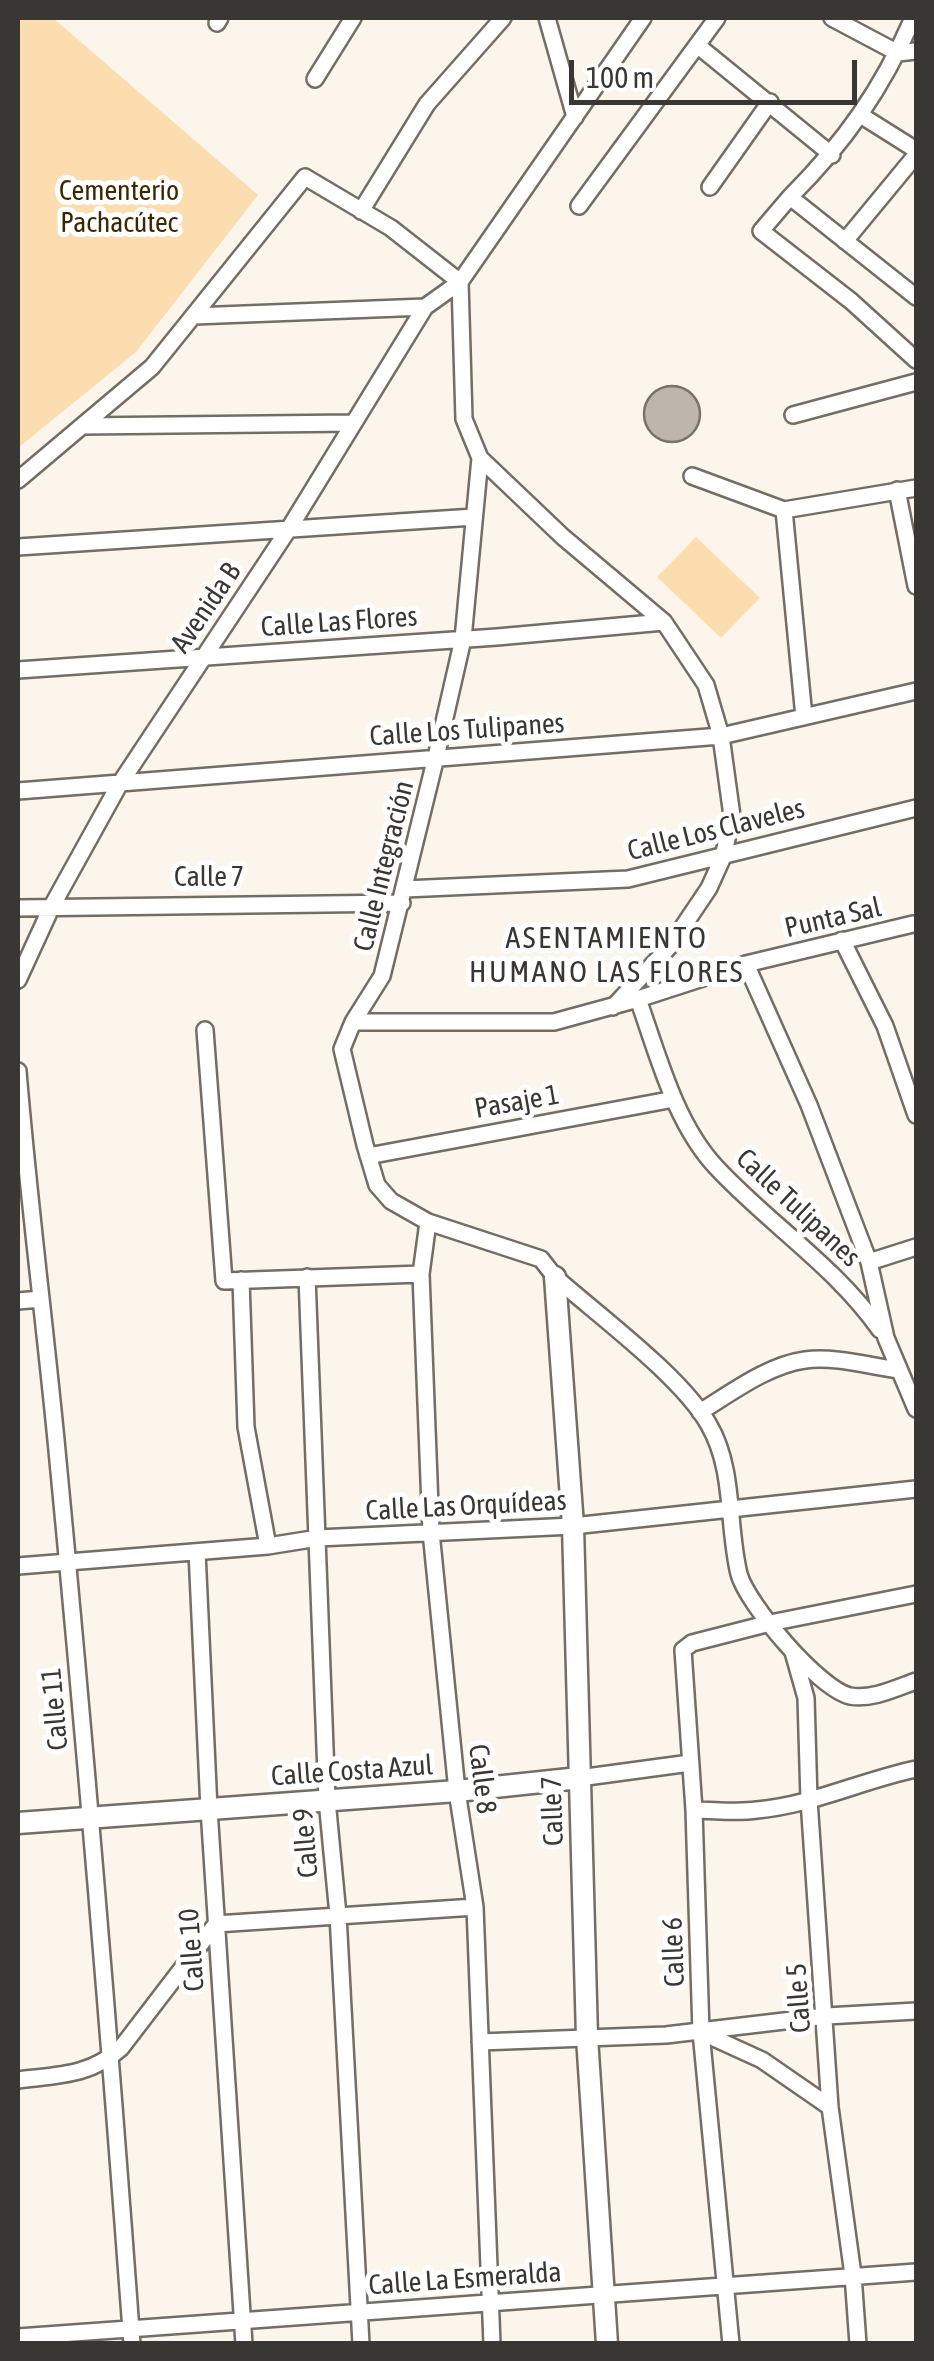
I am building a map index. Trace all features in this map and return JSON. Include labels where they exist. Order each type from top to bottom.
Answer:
[{"type":"street","points":[[315,79],[353,18]]},
{"type":"street","points":[[362,212],[427,104],[503,18]]},
{"type":"street","points":[[547,18],[576,117]]},
{"type":"street","name":"Avenida B","points":[[18,980],[52,906],[120,785],[290,526],[425,307],[460,282],[643,18]]},
{"type":"street","points":[[579,206],[717,18]]},
{"type":"street","points":[[832,18],[898,53],[916,51]]},
{"type":"street","points":[[913,18],[862,116],[832,156],[760,229],[851,301],[916,360]]},
{"type":"street","points":[[697,45],[832,156]]},
{"type":"street","points":[[710,186],[770,102]]},
{"type":"street","points":[[845,241],[916,152],[862,116]]},
{"type":"street","points":[[18,480],[152,367],[305,177],[391,228],[460,282]]},
{"type":"street","points":[[790,197],[916,297]]},
{"type":"street","name":"Calle Integración","points":[[460,282],[464,420],[480,458],[563,536],[664,622],[706,685],[721,736],[732,816],[723,857],[709,888],[670,946],[612,1007]]},
{"type":"street","points":[[194,316],[425,307]]},
{"type":"street","points":[[792,416],[916,382]]},
{"type":"street","points":[[82,426],[354,422]]},
{"type":"street","name":"Calle Integración","points":[[480,458],[463,639],[436,757],[382,976],[353,1022],[342,1049],[377,1185],[391,1201],[428,1222],[541,1259],[555,1278],[678,1385],[700,1412],[722,1450],[740,1576],[752,1604],[792,1649],[842,1694],[879,1694],[916,1681]]},
{"type":"street","points":[[692,476],[784,510],[916,488]]},
{"type":"street","points":[[897,490],[916,586]]},
{"type":"street","points":[[784,510],[804,717]]},
{"type":"street","points":[[18,546],[474,517]]},
{"type":"street","name":"Calle Las Flores","points":[[18,670],[664,622]]},
{"type":"street","name":"Calle Los Tulipanes","points":[[18,791],[721,736],[916,692]]},
{"type":"street","name":"Calle Los Claveles","points":[[403,896],[628,879],[916,808]]},
{"type":"street","name":"Calle 7","points":[[18,908],[403,896]]},
{"type":"street","name":"Punta Sal","points":[[353,1022],[554,1022],[746,964],[913,924]]},
{"type":"street","points":[[842,940],[885,1026],[916,1115]]},
{"type":"street","name":"Calle Tulipanes","points":[[746,964],[809,1105],[868,1262],[886,1338],[916,1409]]},
{"type":"street","name":"Calle Tulipanes","points":[[638,999],[674,1099],[714,1165],[844,1283],[886,1338]]},
{"type":"street","points":[[205,1030],[224,1281],[421,1274]]},
{"type":"street","name":"Calle 11","points":[[18,1071],[112,2056],[132,2336]]},
{"type":"street","name":"Pasaje 1","points":[[368,1156],[674,1099]]},
{"type":"street","name":"Calle 8","points":[[428,1222],[421,1274],[431,1532],[456,1791],[475,1907],[492,2344]]},
{"type":"street","points":[[868,1262],[916,1247]]},
{"type":"street","name":"Calle 9","points":[[308,1277],[327,1800],[338,1914],[361,2344]]},
{"type":"street","name":"Calle 7","points":[[555,1278],[573,1526],[587,2037],[608,2344]]},
{"type":"street","points":[[241,1280],[246,1427],[268,1546]]},
{"type":"street","points":[[18,1300],[41,1298]]},
{"type":"street","points":[[700,1412],[742,1386],[803,1360],[828,1359],[899,1370]]},
{"type":"street","name":"Calle Las Orquídeas","points":[[18,1566],[268,1546],[318,1538],[573,1526],[916,1489]]},
{"type":"street","name":"Calle 10","points":[[197,1552],[209,1809],[244,2344]]},
{"type":"street","points":[[770,1623],[916,1594]]},
{"type":"street","name":"Calle 6","points":[[731,2344],[701,2032],[694,1810],[682,1650],[692,1643],[770,1623]]},
{"type":"street","name":"Calle 5","points":[[792,1649],[806,1698],[830,2108],[853,2275],[858,2344]]},
{"type":"street","name":"Calle Costa Azul","points":[[18,1823],[456,1791],[690,1763]]},
{"type":"street","points":[[694,1810],[756,1810],[809,1800],[916,1768]]},
{"type":"street","points":[[18,2080],[76,2073],[102,2064],[216,1924],[475,1907]]},
{"type":"street","points":[[480,2042],[701,2032],[826,2016],[916,2011]]},
{"type":"street","points":[[701,2032],[762,2060],[830,2108]]},
{"type":"street","name":"Calle La Esmeralda","points":[[18,2337],[132,2336],[242,2320],[916,2272]]},
{"type":"green space","name":"Cementerio Pachacútec","points":[[18,18],[53,18],[258,195],[136,352],[18,448]]},
{"type":"green space","points":[[696,537],[760,598],[721,638],[657,577]]},
{"type":"building","points":[[672,386],[692,394],[700,414],[692,434],[672,442],[652,434],[644,414],[652,394]]},
{"type":"district","name":"ASENTAMIENTO HUMANO LAS FLORES","points":[[607,956]]}]
